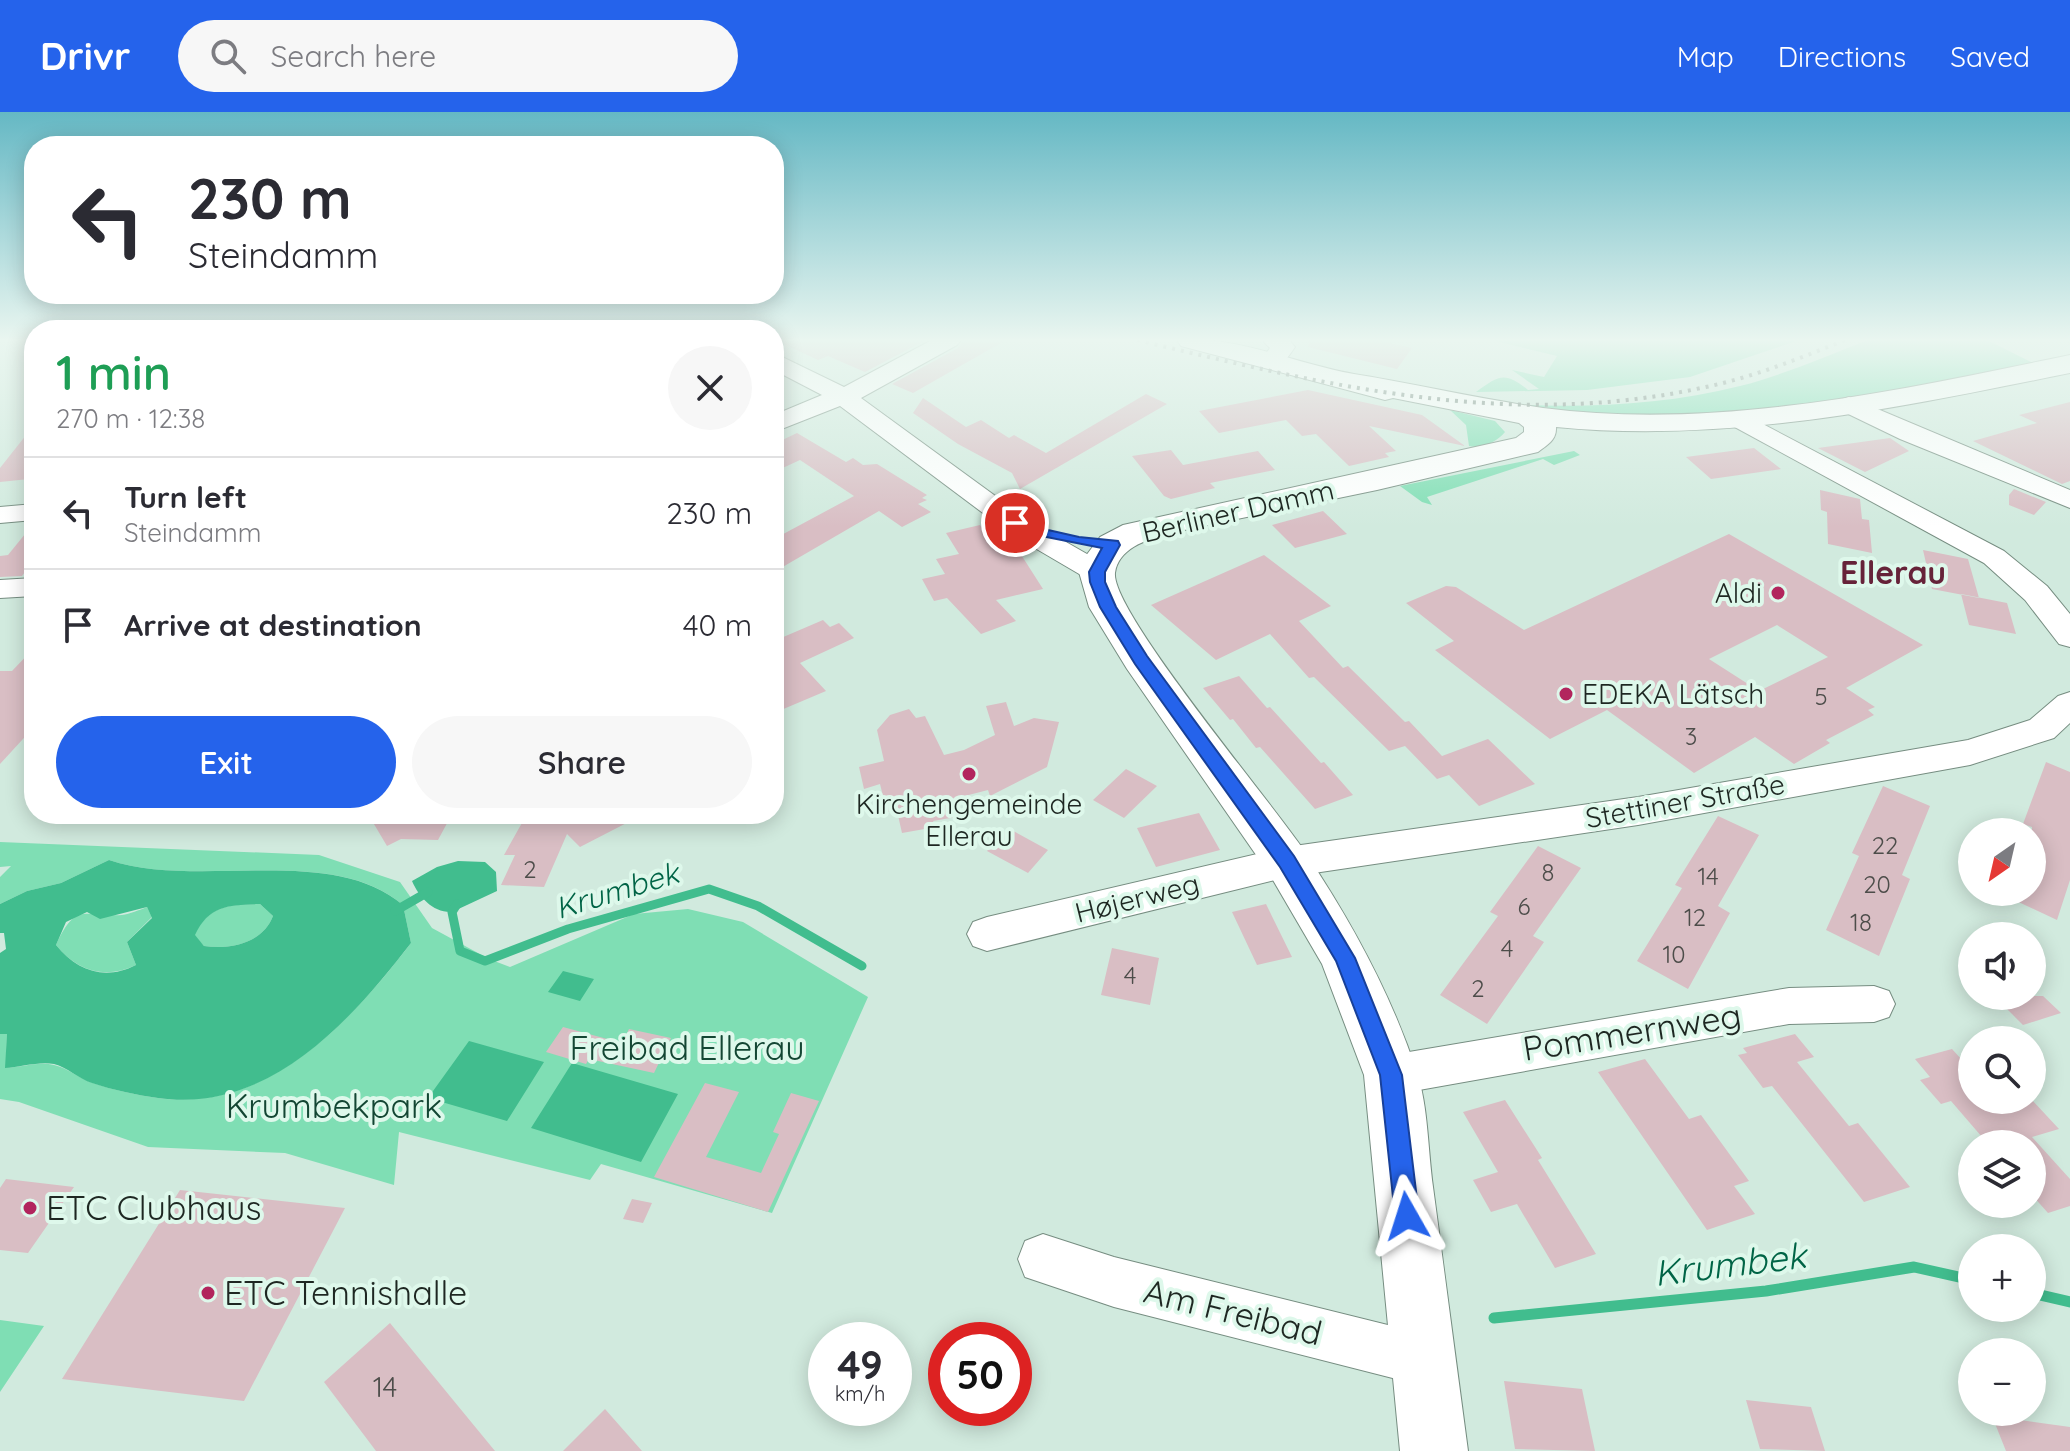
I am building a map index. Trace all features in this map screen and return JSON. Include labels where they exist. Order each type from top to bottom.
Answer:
[{"type":"main road","points":[[1457,402],[1530,417],[1603,422],[1740,420],[1863,402]]},
{"type":"main road","name":"Berliner Damm","points":[[1105,558],[1135,532],[1157,525],[1495,453],[1535,440],[1541,430],[1540,424],[1530,417]]},
{"type":"main road","points":[[1495,453],[1552,444],[1603,422]]},
{"type":"main road","points":[[1105,558],[1104,598],[1141,660],[1287,862],[1345,958],[1391,1075],[1434,1451]]},
{"type":"street","points":[[784,420],[830,402]]},
{"type":"street","points":[[851,402],[1021,528],[1105,558]]},
{"type":"street","points":[[1849,405],[1909,434],[2070,500]]},
{"type":"street","points":[[1740,420],[1994,557],[2029,583],[2055,613],[2070,637]]},
{"type":"street","points":[[0,515],[24,513]]},
{"type":"street","points":[[0,589],[24,588]]},
{"type":"street","name":"Stettiner Straße","points":[[1287,862],[1638,811],[1970,752],[2042,729],[2070,704]]},
{"type":"street","name":"Højerweg","points":[[987,934],[1287,862]]},
{"type":"street","name":"Pommernweg","points":[[1391,1075],[1789,1006],[1874,1004]]},
{"type":"street","name":"Am Freibad","points":[[1043,1259],[1114,1282],[1423,1349]]},
{"type":"green space","points":[[1814,402],[1727,414],[1620,416],[1501,404]]},
{"type":"green space","points":[[1450,410],[1495,421],[1505,432],[1489,444],[1469,446],[1466,425]]},
{"type":"green space","points":[[1574,451],[1580,455],[1554,465],[1543,459],[1427,497],[1432,505],[1422,502],[1400,486]]},
{"type":"green space","name":"Freibad Ellerau","points":[[0,842],[319,855],[400,882],[432,928],[510,967],[634,914],[688,909],[743,922],[868,997],[772,1213],[601,1164],[590,1180],[399,1132],[394,1185],[285,1153],[148,1147],[19,1102],[0,1099],[0,1034],[7,1033],[6,1068],[54,1065],[101,1086],[158,1098],[198,1099],[236,1091],[271,1076],[303,1055],[362,1002],[411,943],[403,905],[373,886],[339,876],[302,871],[182,871],[144,868],[109,860],[61,883],[27,891],[0,904],[0,877],[11,866],[0,867]]},
{"type":"green space","points":[[260,904],[273,916],[262,933],[244,943],[224,947],[204,946],[194,935],[213,912],[238,905]]},
{"type":"green space","points":[[147,907],[152,917],[127,942],[136,965],[125,970],[103,972],[82,967],[56,945],[69,922],[82,914],[122,915]]},
{"type":"green space","points":[[0,1320],[44,1326],[0,1392]]},
{"type":"shaded area","points":[[109,860],[144,868],[182,871],[301,871],[339,876],[373,886],[403,905],[411,943],[334,1031],[271,1077],[236,1092],[198,1099],[158,1098],[92,1083],[54,1064],[5,1068],[7,1034],[0,1034],[0,953],[6,949],[4,933],[0,933],[0,904],[27,891],[61,883]],"holes":[[[260,904],[273,916],[262,933],[244,943],[224,947],[204,946],[195,935],[214,912],[239,905]],[[147,907],[152,918],[127,942],[136,965],[125,970],[92,971],[73,961],[56,945],[66,922],[87,912],[100,919]]]},
{"type":"shaded area","points":[[458,861],[485,862],[496,872],[497,891],[452,912],[445,912],[423,898],[412,881],[437,867]]},
{"type":"shaded area","points":[[563,971],[594,979],[580,1001],[548,992]]},
{"type":"shaded area","points":[[469,1041],[544,1062],[507,1121],[428,1098]]},
{"type":"shaded area","points":[[572,1063],[678,1094],[641,1162],[531,1128]]},
{"type":"building","points":[[920,402],[930,402],[966,427],[981,420],[1009,438],[1014,435],[1046,453],[1132,402],[1167,404],[1020,489],[1012,473],[958,444],[913,413]]},
{"type":"building","points":[[1243,402],[1365,402],[1422,415],[1465,446],[1369,426],[1396,451],[1385,453],[1389,457],[1349,466],[1316,434],[1302,436],[1286,420],[1219,433],[1199,411]]},
{"type":"building","points":[[2070,402],[2070,481],[2062,484],[1973,441],[2037,423],[2019,415]]},
{"type":"building","points":[[797,433],[846,462],[853,458],[863,465],[877,464],[927,495],[922,498],[927,500],[918,504],[931,512],[902,527],[879,511],[784,566],[784,534],[854,496],[800,460],[784,467],[784,439]]},
{"type":"building","points":[[24,438],[24,480],[0,482],[0,468]]},
{"type":"building","points":[[1890,438],[1909,451],[1865,472],[1818,448]]},
{"type":"building","points":[[1754,448],[1781,469],[1711,479],[1686,457]]},
{"type":"building","points":[[1171,450],[1183,465],[1258,451],[1275,470],[1210,483],[1215,488],[1171,499],[1164,496],[1132,456]]},
{"type":"building","points":[[2014,489],[2046,502],[2034,515],[2009,505],[2009,495]]},
{"type":"building","points":[[1820,490],[1860,499],[1862,519],[1869,520],[1872,553],[1828,544],[1827,512],[1821,510]]},
{"type":"building","points":[[1323,511],[1347,534],[1295,548],[1272,525]]},
{"type":"building","points":[[980,525],[992,543],[1011,539],[1043,589],[996,600],[1016,621],[981,634],[947,598],[934,601],[922,579],[945,574],[936,559],[959,554],[946,533]]},
{"type":"building","points":[[1729,534],[1923,645],[1846,688],[1875,707],[1868,710],[1874,715],[1826,740],[1830,743],[1794,764],[1755,737],[1694,773],[1607,710],[1550,739],[1435,650],[1454,641],[1406,603],[1446,586],[1456,587],[1524,630]],"holes":[[[1777,625],[1828,657],[1759,691],[1709,659]]]},
{"type":"building","points":[[24,535],[22,576],[0,577],[0,556],[8,555]]},
{"type":"building","points":[[1923,550],[1968,559],[1979,598],[1932,589]]},
{"type":"building","points":[[1264,555],[1331,606],[1299,621],[1343,668],[1348,666],[1405,722],[1409,721],[1442,756],[1488,739],[1535,784],[1479,806],[1449,775],[1437,779],[1405,746],[1389,751],[1314,677],[1309,678],[1270,634],[1216,660],[1151,605]]},
{"type":"building","points":[[1961,594],[2007,603],[2016,634],[1969,625]]},
{"type":"building","points":[[823,620],[830,627],[839,623],[854,638],[800,663],[826,691],[784,709],[784,637]]},
{"type":"building","points":[[24,658],[24,738],[0,764],[0,671],[12,671]]},
{"type":"building","points":[[1239,676],[1353,795],[1315,809],[1203,688]]},
{"type":"building","points":[[1006,702],[1014,726],[1034,718],[1059,722],[1047,767],[990,796],[988,790],[953,799],[956,817],[933,821],[936,827],[902,833],[897,811],[887,812],[880,784],[864,789],[859,767],[884,761],[877,730],[890,715],[909,709],[916,718],[925,716],[944,755],[964,750],[995,735],[986,706]]},
{"type":"building","points":[[2046,762],[2070,772],[2070,880],[2057,920],[2027,906],[2046,906],[2046,818],[2025,818]]},
{"type":"building","points":[[1126,769],[1157,786],[1124,818],[1093,800]]},
{"type":"building","points":[[1883,786],[1930,806],[1902,875],[1910,879],[1879,956],[1826,930],[1859,856],[1852,853]]},
{"type":"building","points":[[1199,813],[1220,850],[1156,867],[1137,828]]},
{"type":"building","points":[[1718,816],[1759,835],[1718,906],[1730,913],[1688,989],[1637,961],[1682,888],[1675,885]]},
{"type":"building","points":[[374,824],[447,824],[438,840],[401,839],[387,846]]},
{"type":"building","points":[[521,824],[625,824],[580,847],[567,834],[544,887],[501,885],[515,855],[504,855]]},
{"type":"building","points":[[1008,828],[1048,850],[1028,873],[987,851]]},
{"type":"building","points":[[1538,846],[1581,868],[1533,936],[1544,942],[1487,1024],[1440,995],[1498,916],[1490,912]]},
{"type":"building","points":[[1266,904],[1292,957],[1257,965],[1232,912]]},
{"type":"building","points":[[1112,948],[1159,958],[1150,1005],[1101,995]]},
{"type":"building","points":[[2046,999],[2061,1013],[2023,1025],[2008,1010],[2046,1010]]},
{"type":"building","points":[[563,1027],[622,1043],[629,1029],[671,1038],[654,1073],[589,1059],[586,1064],[546,1052]]},
{"type":"building","points":[[1795,1034],[1814,1057],[1797,1062],[1849,1126],[1858,1123],[1910,1187],[1864,1202],[1772,1086],[1763,1088],[1738,1055],[1747,1053],[1743,1048]]},
{"type":"building","points":[[1952,1049],[1958,1056],[1958,1109],[1951,1101],[1941,1104],[1920,1080],[1930,1077],[1915,1059]]},
{"type":"building","points":[[1645,1059],[1689,1119],[1701,1115],[1749,1181],[1734,1186],[1755,1214],[1707,1230],[1598,1072]]},
{"type":"building","points":[[705,1083],[739,1092],[706,1157],[761,1173],[779,1134],[773,1132],[791,1093],[819,1101],[768,1212],[654,1177]]},
{"type":"building","points":[[1505,1100],[1596,1254],[1555,1268],[1517,1204],[1491,1212],[1473,1180],[1498,1172],[1463,1112]]},
{"type":"building","points":[[1962,1114],[2045,1114],[2059,1129],[2046,1133],[2046,1130],[1976,1130]]},
{"type":"building","points":[[2046,1152],[2070,1179],[2070,1206],[2048,1213]]},
{"type":"building","name":"ETC Clubhaus","points":[[6,1179],[74,1187],[28,1253],[0,1250],[0,1188]]},
{"type":"building","name":"ETC Tennishalle","points":[[180,1190],[345,1208],[244,1401],[62,1379]]},
{"type":"building","points":[[632,1199],[652,1203],[643,1223],[623,1219]]},
{"type":"building","points":[[390,1323],[495,1451],[376,1451],[324,1382]]},
{"type":"building","points":[[1504,1381],[1582,1389],[1595,1451],[1515,1449]]},
{"type":"building","points":[[1746,1400],[1811,1407],[1825,1451],[1760,1449]]},
{"type":"building","points":[[605,1409],[642,1451],[563,1451]]},
{"type":"building","points":[[2046,1424],[2070,1427],[2070,1451],[2006,1451],[1996,1426]]},
{"type":"waterway","name":"Krumbek","points":[[457,904],[452,912],[460,951],[485,961],[568,929],[709,889],[758,906],[862,966]]},
{"type":"waterway","points":[[395,911],[428,892]]},
{"type":"waterway","name":"Krumbek","points":[[1494,1318],[1766,1291],[1914,1267],[1958,1277]]},
{"type":"waterway","name":"Krumbek","points":[[2046,1296],[2070,1302]]},
{"type":"railway","points":[[1481,402],[1557,405],[1593,402]]},
{"type":"place","name":"Aldi","points":[[1778,593]]},
{"type":"place","name":"EDEKA Lätsch","points":[[1566,694]]},
{"type":"place","name":"Kirchengemeinde Ellerau","points":[[969,774]]},
{"type":"place","name":"ETC Clubhaus","points":[[30,1208]]},
{"type":"place","name":"ETC Tennishalle","points":[[208,1293]]},
{"type":"district","name":"Ellerau","points":[[1893,573]]},
{"type":"route","points":[[1015,523],[1021,528],[1113,545],[1103,557],[1097,572],[1108,607],[1141,660],[1287,862],[1345,958],[1391,1075],[1407,1216]]},
{"type":"park label","name":"Krumbekpark","points":[[334,1106]]}]
